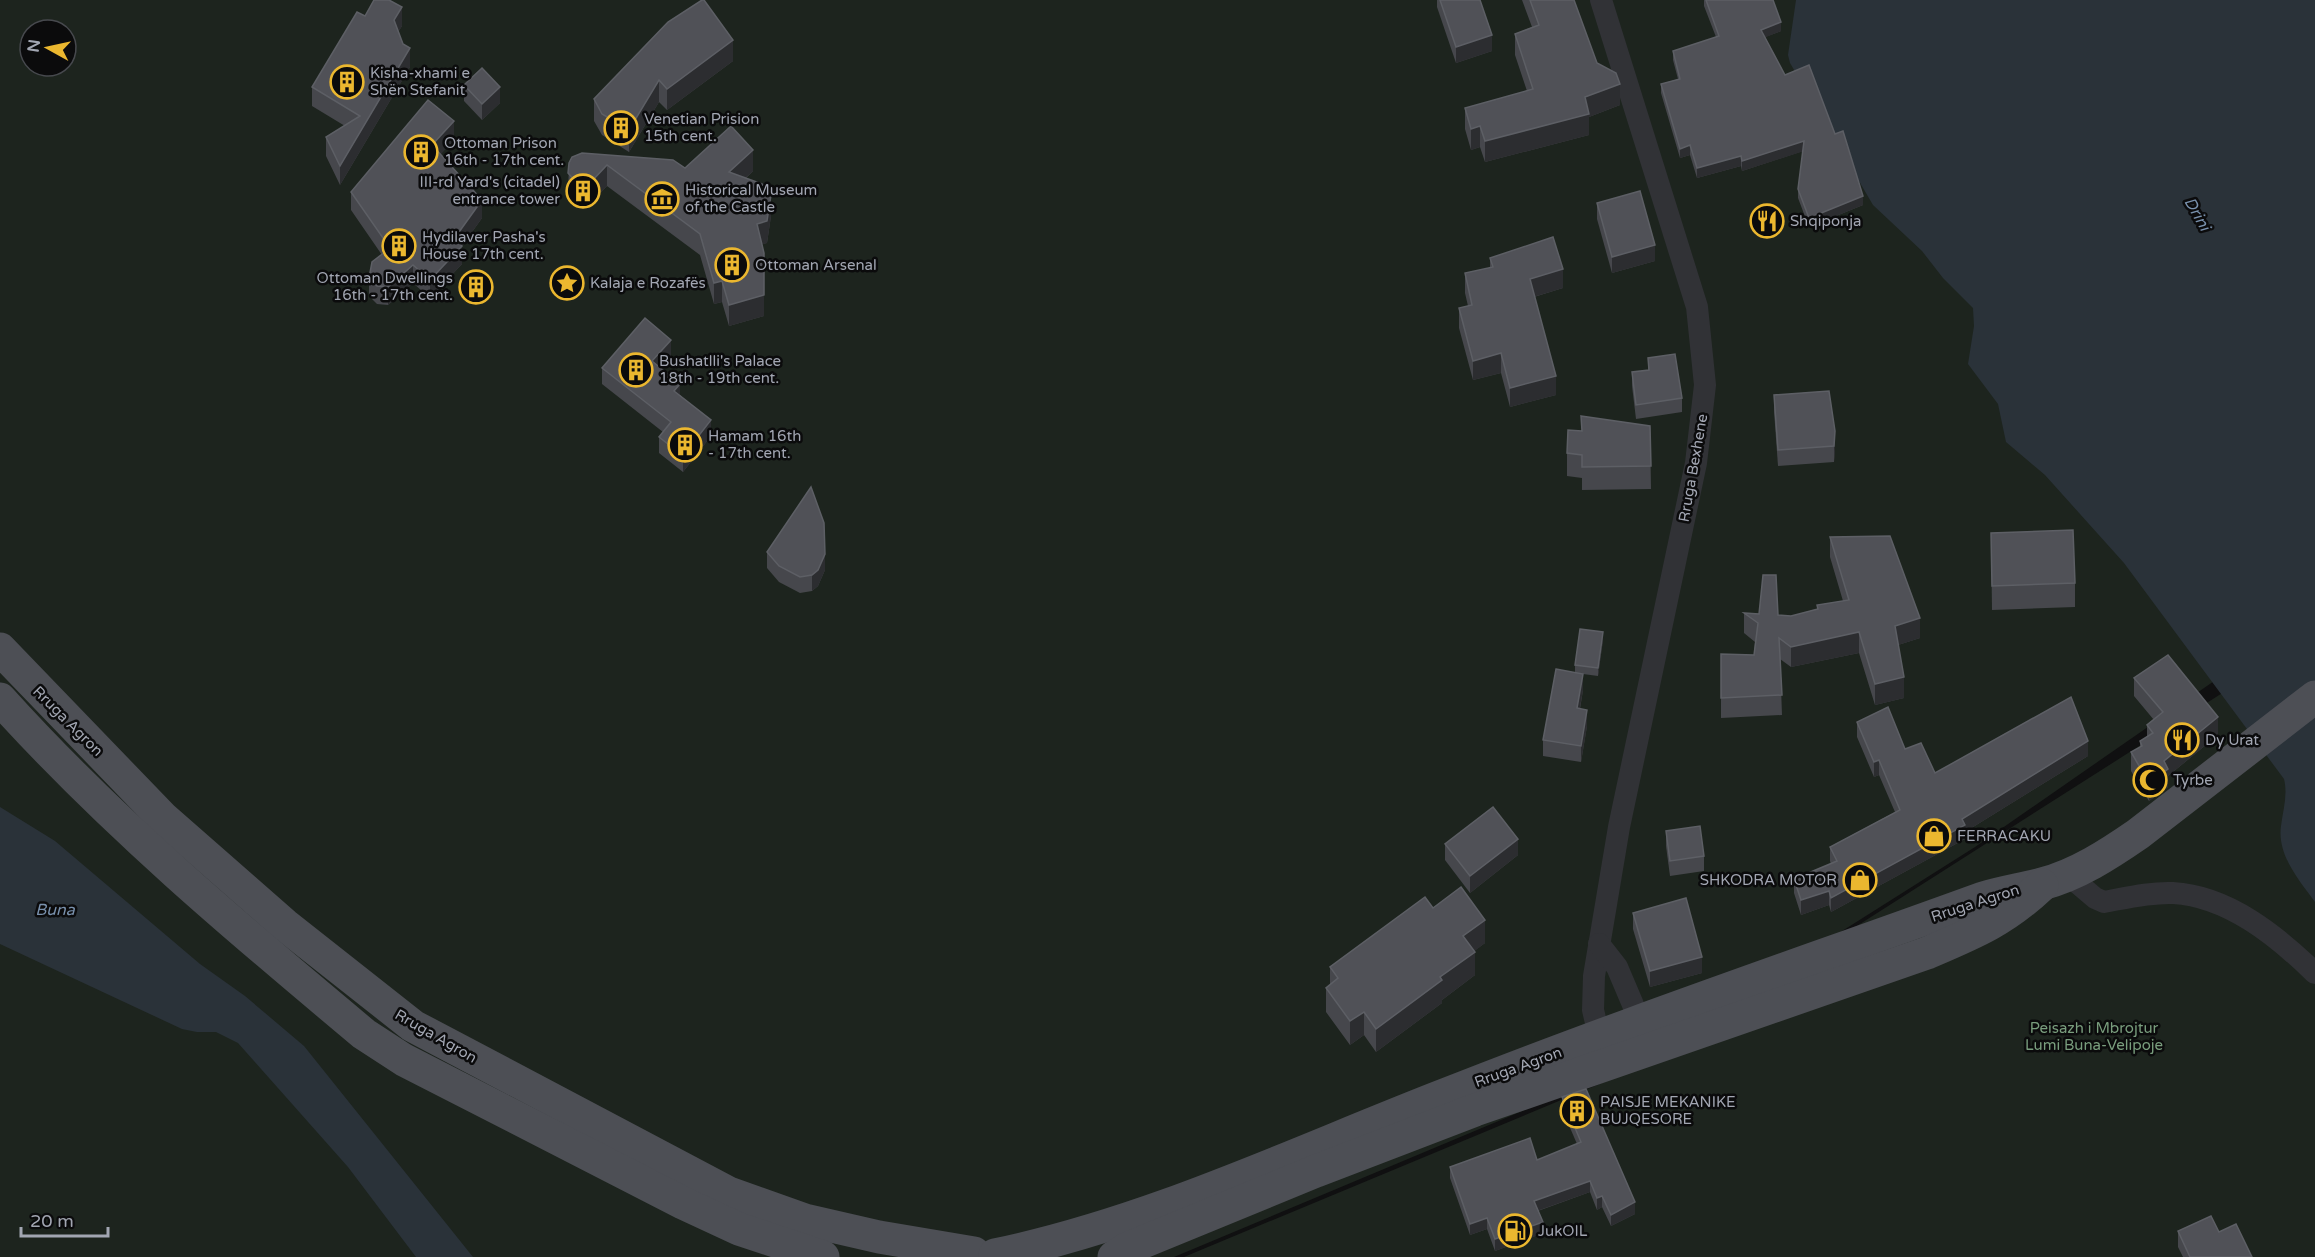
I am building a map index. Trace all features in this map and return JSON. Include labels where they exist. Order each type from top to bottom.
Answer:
[{"type":"main road","name":"Rruga Agron","points":[[0,649],[164,818],[294,932],[413,1026],[729,1193],[805,1220],[879,1237],[982,1255],[1044,1244],[1154,1212],[1433,1099],[1603,1050],[1646,1035],[1983,898],[2056,879],[2115,850],[2138,834],[2315,697]]},
{"type":"main road","points":[[0,699],[48,752],[118,821],[364,1034],[404,1060],[683,1203],[739,1229],[823,1257]]},
{"type":"main road","name":"Rruga Agron","points":[[1114,1257],[1126,1249],[1316,1171],[1475,1110],[1603,1050]]},
{"type":"street","name":"Rruga Bexhene","points":[[1601,0],[1697,307],[1706,385],[1696,463],[1644,700],[1599,944],[1592,993],[1603,1050]]},
{"type":"street","points":[[2056,879],[2104,902],[2172,893],[2202,898],[2223,906],[2267,932],[2315,973]]},
{"type":"street","points":[[1599,944],[1617,967],[1646,1035]]},
{"type":"green space","points":[[0,0],[1989,0],[2230,670],[1975,847],[1625,1068],[1174,1257],[0,1257]]},
{"type":"green space","name":"Peisazh i Mbrojtur Lumi Buna-Velipoje","points":[[2315,0],[2315,1257],[1184,1257],[1626,1073],[2249,676]]},
{"type":"water","name":"Drini","points":[[1796,0],[2315,0],[2315,902],[2290,867],[2282,847],[2284,779],[2124,563],[2045,475],[2006,442],[1998,404],[1968,364],[1974,326],[1973,308],[1943,278],[1922,251],[1873,205],[1790,63],[1788,55]]},
{"type":"water","name":"Buna","points":[[0,807],[55,841],[200,964],[245,996],[304,1046],[473,1257],[416,1257],[348,1167],[238,1043],[216,1032],[182,1029],[0,944]]},
{"type":"building","points":[[374,0],[389,0],[402,7],[394,20],[403,44],[410,48],[340,166],[326,137],[360,116],[312,87],[357,12],[365,16]]},
{"type":"building","points":[[702,0],[733,40],[667,89],[659,80],[629,130],[602,114],[594,99],[668,22]]},
{"type":"building","points":[[1440,0],[1480,0],[1492,35],[1456,47]]},
{"type":"building","points":[[1530,0],[1574,0],[1597,63],[1616,73],[1620,84],[1585,97],[1589,114],[1485,141],[1480,126],[1471,129],[1465,108],[1533,89],[1515,34],[1539,25]]},
{"type":"building","points":[[1706,0],[1773,0],[1781,22],[1761,30],[1785,75],[1809,65],[1835,134],[1843,131],[1863,196],[1809,218],[1798,189],[1804,141],[1742,161],[1741,156],[1697,168],[1690,145],[1680,149],[1661,84],[1680,79],[1673,51],[1719,36]]},
{"type":"building","points":[[482,68],[500,87],[482,104],[464,85]]},
{"type":"building","points":[[428,100],[454,121],[432,145],[482,200],[454,239],[462,246],[430,280],[413,265],[388,287],[377,286],[369,278],[372,262],[390,248],[351,192]]},
{"type":"building","points":[[731,126],[753,150],[729,172],[762,184],[771,195],[767,221],[757,224],[764,253],[764,295],[729,305],[722,281],[714,283],[700,234],[607,165],[592,181],[576,182],[568,173],[572,157],[582,153],[673,160],[685,168]]},
{"type":"building","points":[[1640,191],[1655,245],[1612,257],[1597,203]]},
{"type":"building","points":[[1553,237],[1563,269],[1530,279],[1556,376],[1510,388],[1501,353],[1473,361],[1459,308],[1472,305],[1465,273],[1493,267],[1490,258]]},
{"type":"building","points":[[645,318],[671,340],[652,361],[680,384],[674,391],[711,420],[683,456],[659,437],[671,422],[602,368]]},
{"type":"building","points":[[1675,354],[1682,398],[1636,405],[1632,372],[1649,370],[1648,358]]},
{"type":"building","points":[[1829,391],[1835,431],[1834,446],[1778,450],[1774,395]]},
{"type":"building","points":[[1581,416],[1650,426],[1651,466],[1582,467],[1582,455],[1567,453],[1568,430],[1582,431]]},
{"type":"building","points":[[811,487],[824,523],[825,554],[818,570],[812,575],[800,577],[779,566],[767,552]]},
{"type":"building","points":[[2073,530],[2075,583],[1992,586],[1991,533]]},
{"type":"building","points":[[1890,536],[1920,618],[1895,626],[1904,677],[1875,684],[1859,632],[1791,647],[1779,638],[1782,695],[1721,698],[1721,654],[1754,655],[1758,623],[1744,613],[1759,614],[1763,575],[1776,575],[1778,615],[1791,616],[1818,609],[1817,605],[1849,600],[1830,537]]},
{"type":"building","points":[[1580,629],[1603,632],[1598,668],[1575,665]]},
{"type":"building","points":[[2168,655],[2218,717],[2164,761],[2168,769],[2149,783],[2131,752],[2142,746],[2140,741],[2153,733],[2147,725],[2163,712],[2134,678]]},
{"type":"building","points":[[1556,669],[1583,674],[1577,708],[1587,710],[1581,746],[1543,740]]},
{"type":"building","points":[[2071,697],[2088,741],[1962,819],[1965,825],[1831,898],[1829,891],[1801,900],[1794,879],[1837,861],[1830,847],[1900,810],[1879,760],[1874,762],[1857,722],[1888,707],[1905,749],[1921,743],[1935,773]]},
{"type":"building","points":[[1493,807],[1518,839],[1470,876],[1445,844]]},
{"type":"building","points":[[1700,826],[1704,856],[1670,861],[1666,831]]},
{"type":"building","points":[[1461,887],[1485,920],[1463,936],[1475,952],[1440,977],[1442,980],[1376,1029],[1364,1012],[1350,1021],[1326,988],[1338,978],[1330,967],[1425,897],[1433,908]]},
{"type":"building","points":[[1686,898],[1702,957],[1650,971],[1633,913]]},
{"type":"building","points":[[1586,1089],[1635,1202],[1611,1215],[1602,1196],[1597,1198],[1590,1181],[1534,1201],[1543,1222],[1495,1239],[1487,1218],[1470,1224],[1450,1167],[1530,1138],[1537,1160],[1581,1142],[1562,1097]]},
{"type":"building","points":[[2211,1216],[2219,1232],[2236,1224],[2252,1257],[2190,1257],[2178,1231]]},
{"type":"place","name":"Kisha-xhami e Shën Stefanit","points":[[347,82]]},
{"type":"place","name":"Venetian Prision 15th cent.","points":[[621,128]]},
{"type":"place","name":"Ottoman Prison 16th - 17th cent.","points":[[421,152]]},
{"type":"place","name":"III-rd Yard's (citadel) entrance tower","points":[[583,191]]},
{"type":"place","name":"Historical Museum of the Castle","points":[[662,199]]},
{"type":"place","name":"Shqiponja","points":[[1767,221]]},
{"type":"place","name":"Hydilaver Pasha's House 17th cent.","points":[[399,246]]},
{"type":"place","name":"Ottoman Arsenal","points":[[732,265]]},
{"type":"place","name":"Kalaja e Rozafës","points":[[567,283]]},
{"type":"place","name":"Ottoman Dwellings 16th - 17th cent.","points":[[476,287]]},
{"type":"place","name":"Bushatlli's Palace 18th - 19th cent.","points":[[636,370]]},
{"type":"place","name":"Hamam 16th - 17th cent.","points":[[685,445]]},
{"type":"place","name":"Dy Urat","points":[[2182,740]]},
{"type":"place","name":"Tyrbe","points":[[2150,780]]},
{"type":"place","name":"FERRACAKU","points":[[1934,836]]},
{"type":"place","name":"SHKODRA MOTOR","points":[[1860,880]]},
{"type":"place","name":"PAISJE MEKANIKE BUJQESORE","points":[[1577,1111]]},
{"type":"place","name":"JukOIL","points":[[1515,1231]]}]
